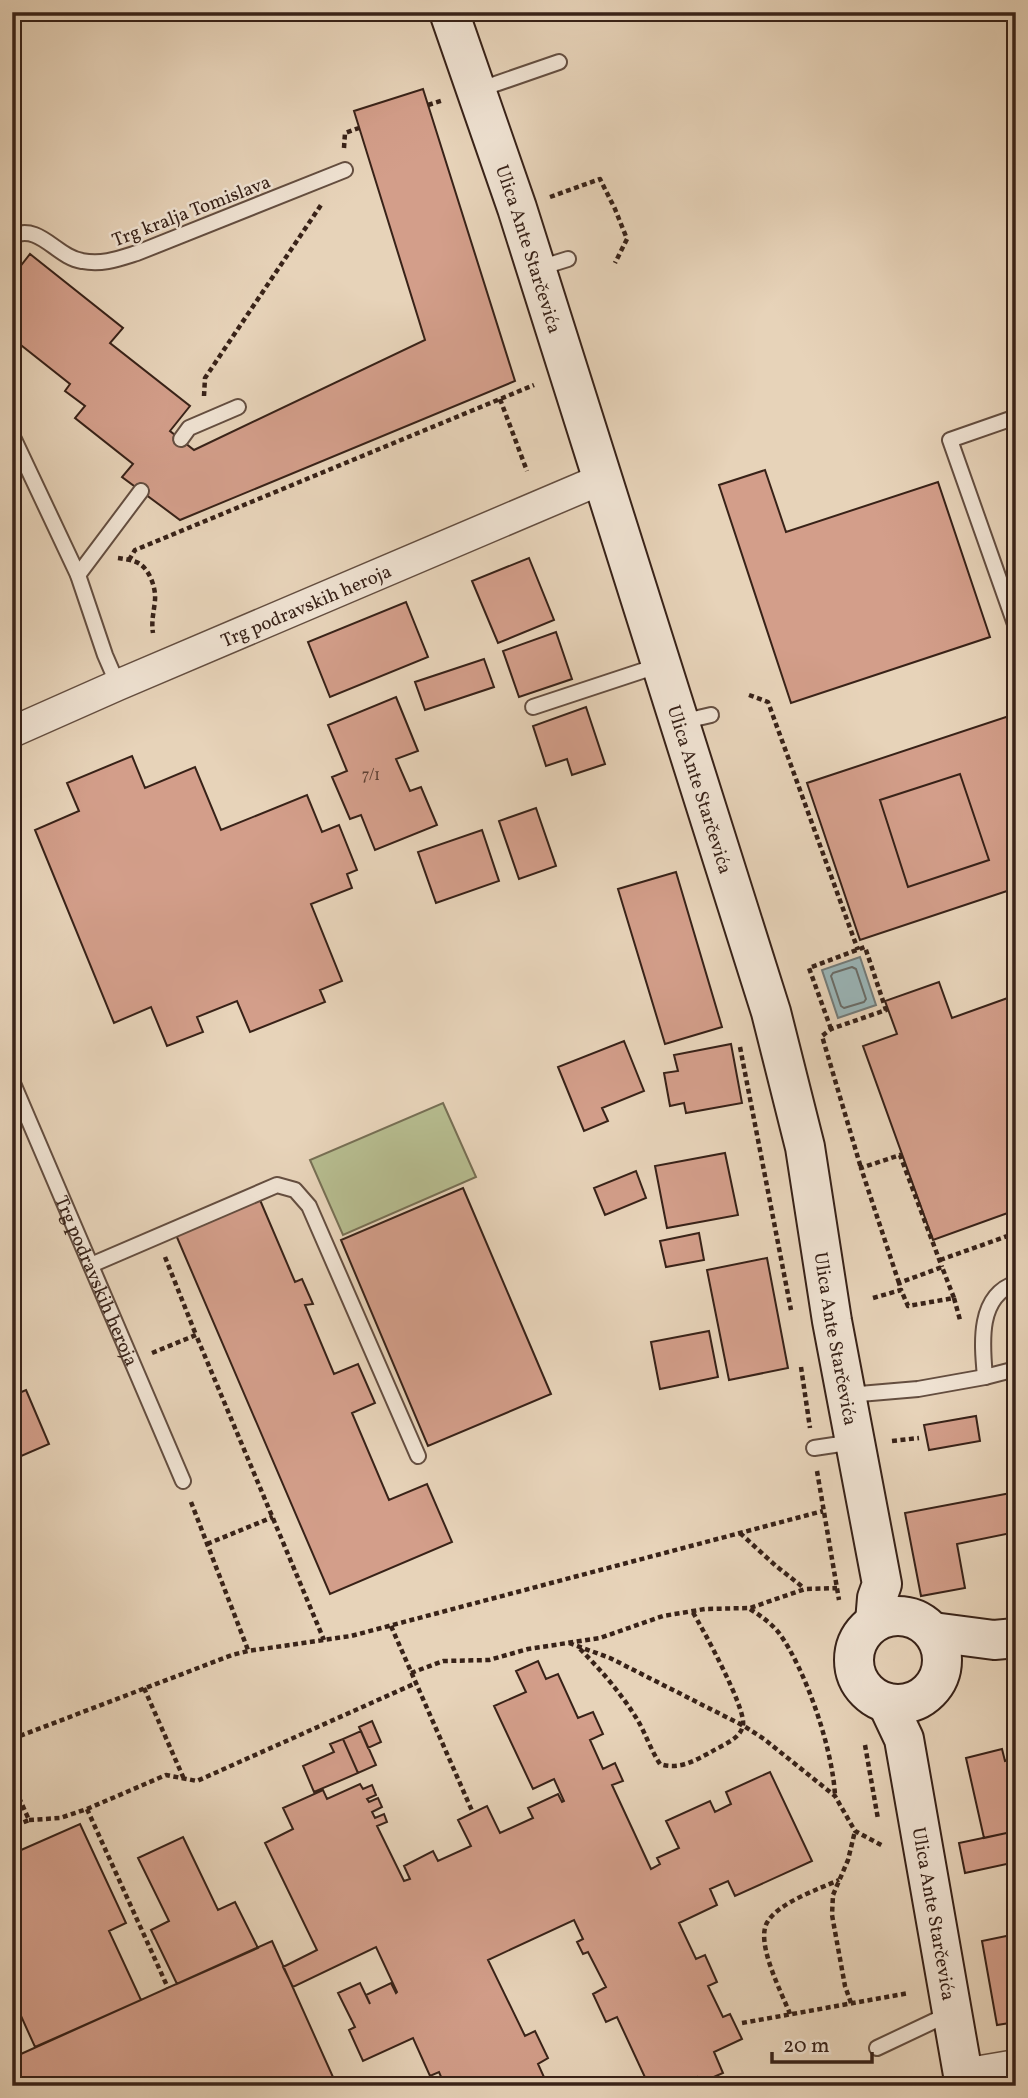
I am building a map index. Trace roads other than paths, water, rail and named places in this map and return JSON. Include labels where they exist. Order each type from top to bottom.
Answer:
[{"type":"main road","name":"Ulica Ante Starčevića","points":[[450,12],[461,95],[552,264],[602,479],[660,665],[695,719],[801,1134],[846,1395],[871,1442],[882,1584],[877,1598],[890,1631]]},
{"type":"main road","points":[[890,1631],[942,1669],[938,1681],[929,1693],[886,1699],[873,1698],[863,1687],[853,1659],[856,1644],[864,1632],[890,1631],[1005,1639]]},
{"type":"main road","name":"Ulica Ante Starčevića","points":[[886,1699],[904,1740],[964,2080]]},
{"type":"street","name":"Trg podravskih heroja","points":[[12,732],[602,479]]},
{"type":"street","points":[[964,2080],[1016,2065]]},
{"type":"lane","points":[[461,95],[559,62]]},
{"type":"lane","name":"Trg kralja Tomislava","points":[[12,236],[21,232],[37,234],[78,261],[102,263],[137,253],[345,170]]},
{"type":"lane","points":[[181,439],[188,428],[238,407]]},
{"type":"lane","points":[[1016,417],[950,440],[1016,627]]},
{"type":"lane","points":[[12,435],[78,575],[118,685]]},
{"type":"lane","points":[[78,575],[141,491]]},
{"type":"lane","points":[[533,708],[660,665]]},
{"type":"lane","name":"Trg podravskih heroja","points":[[12,1081],[183,1481]]},
{"type":"lane","points":[[91,1265],[277,1185],[295,1190],[309,1206],[418,1456]]},
{"type":"lane","points":[[985,1377],[981,1343],[987,1313],[998,1293],[1016,1283]]},
{"type":"lane","points":[[846,1395],[918,1389],[1016,1369]]},
{"type":"lane","points":[[814,1448],[871,1442]]},
{"type":"lane","points":[[877,2048],[952,2012]]},
{"type":"water","points":[[860,957],[876,1005],[838,1018],[822,970]]}]
